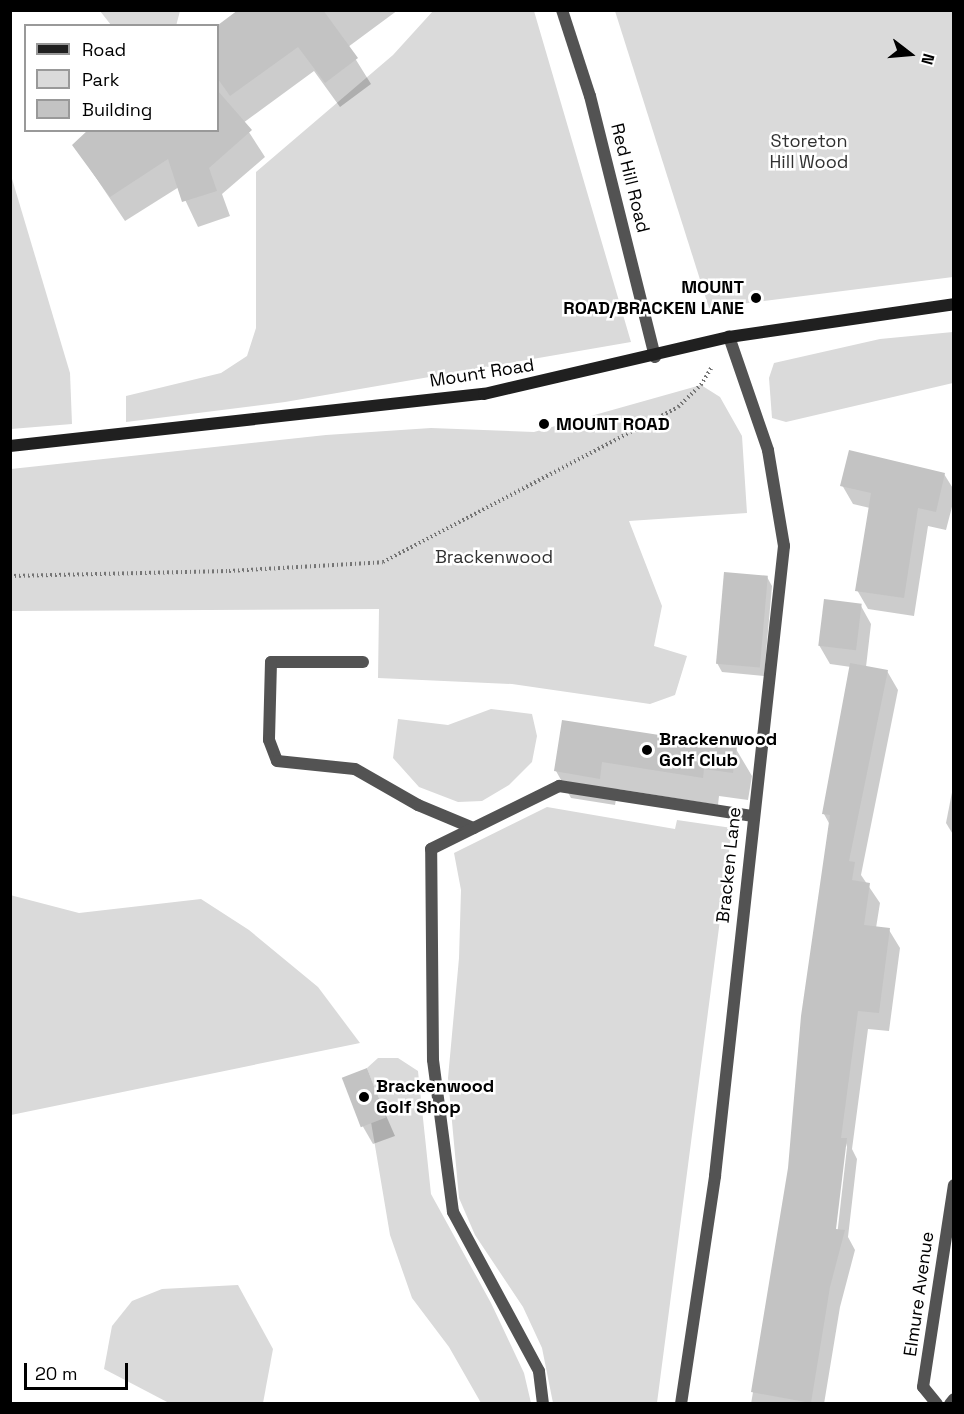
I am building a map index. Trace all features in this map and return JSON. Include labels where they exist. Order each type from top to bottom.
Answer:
[{"type":"main road","name":"Mount Road","points":[[10,446],[484,394],[655,357],[729,337],[954,304]]},
{"type":"street","name":"Red Hill Road","points":[[562,10],[590,96],[655,357]]},
{"type":"street","name":"Bracken Lane","points":[[681,1404],[715,1176],[752,816],[776,642],[784,546],[768,450],[729,337]]},
{"type":"street","points":[[363,662],[271,662],[269,740],[277,761],[355,769],[418,805],[473,828]]},
{"type":"street","points":[[543,1404],[539,1371],[453,1212],[433,1060],[431,849],[559,786],[752,816]]},
{"type":"street","name":"Elmure Avenue","points":[[937,1404],[923,1387],[954,1185]]},
{"type":"street","points":[[950,1404],[954,1399]]},
{"type":"path","points":[[10,576],[230,571],[383,562],[678,407],[701,385],[729,337]]},
{"type":"green space","points":[[100,11],[180,11],[177,24],[110,24]]},
{"type":"green space","points":[[433,11],[534,11],[631,342],[285,402],[126,422],[126,396],[221,373],[247,356],[256,328],[256,172],[393,55]]},
{"type":"green space","name":"Storeton Hill Wood","points":[[615,11],[953,11],[953,277],[709,308]]},
{"type":"green space","points":[[10,172],[70,373],[72,424],[11,429]]},
{"type":"green space","points":[[953,332],[953,383],[786,422],[772,418],[769,378],[774,363],[880,339]]},
{"type":"green space","name":"Brackenwood","points":[[701,385],[720,397],[742,436],[747,513],[629,521],[662,606],[654,646],[687,656],[675,695],[650,704],[512,684],[378,678],[379,609],[11,611],[11,469],[326,435],[431,428],[534,432]]},
{"type":"green space","points":[[491,709],[532,714],[537,736],[532,762],[509,785],[482,801],[458,802],[419,787],[393,758],[398,719],[448,725]]},
{"type":"green space","points":[[547,807],[675,829],[677,820],[732,828],[657,1403],[553,1403],[542,1348],[523,1307],[475,1235],[459,1198],[448,1078],[459,958],[461,890],[454,853]]},
{"type":"green space","points":[[10,895],[79,913],[201,899],[249,930],[318,987],[360,1043],[11,1115]]},
{"type":"green space","points":[[378,1058],[398,1058],[418,1071],[431,1194],[491,1303],[524,1373],[531,1403],[481,1403],[449,1347],[412,1298],[390,1235],[371,1122],[385,1117],[367,1068]]},
{"type":"green space","points":[[238,1285],[273,1349],[263,1403],[169,1403],[104,1369],[112,1326],[132,1301],[162,1289]]},
{"type":"building","points":[[238,10],[323,10],[358,58],[325,83],[298,47],[230,96],[219,80],[219,24]]},
{"type":"building","points":[[219,92],[252,130],[209,168],[217,191],[182,202],[168,159],[110,197],[72,145],[86,132],[219,132]]},
{"type":"building","points":[[849,450],[945,473],[936,512],[918,508],[904,598],[855,591],[871,493],[840,486]]},
{"type":"building","points":[[724,572],[768,576],[760,667],[716,664]]},
{"type":"building","points":[[824,599],[862,604],[856,650],[818,646]]},
{"type":"building","points":[[850,663],[888,670],[849,861],[855,862],[852,880],[870,883],[864,925],[890,928],[879,1013],[858,1011],[841,1138],[847,1138],[836,1229],[845,1230],[830,1287],[811,1403],[751,1392],[788,1168],[801,1016],[830,815],[822,814]]},
{"type":"building","name":"Brackenwood Golf Club","points":[[562,720],[737,747],[733,773],[704,769],[703,778],[602,762],[600,779],[554,771]]},
{"type":"building","name":"Brackenwood Golf Shop","points":[[367,1068],[386,1117],[361,1127],[342,1078]]},
{"type":"place","name":"MOUNT ROAD/BRACKEN LANE","points":[[756,298]]},
{"type":"place","name":"MOUNT ROAD","points":[[544,424]]},
{"type":"place","name":"Brackenwood Golf Club","points":[[647,750]]},
{"type":"place","name":"Brackenwood Golf Shop","points":[[364,1097]]}]
